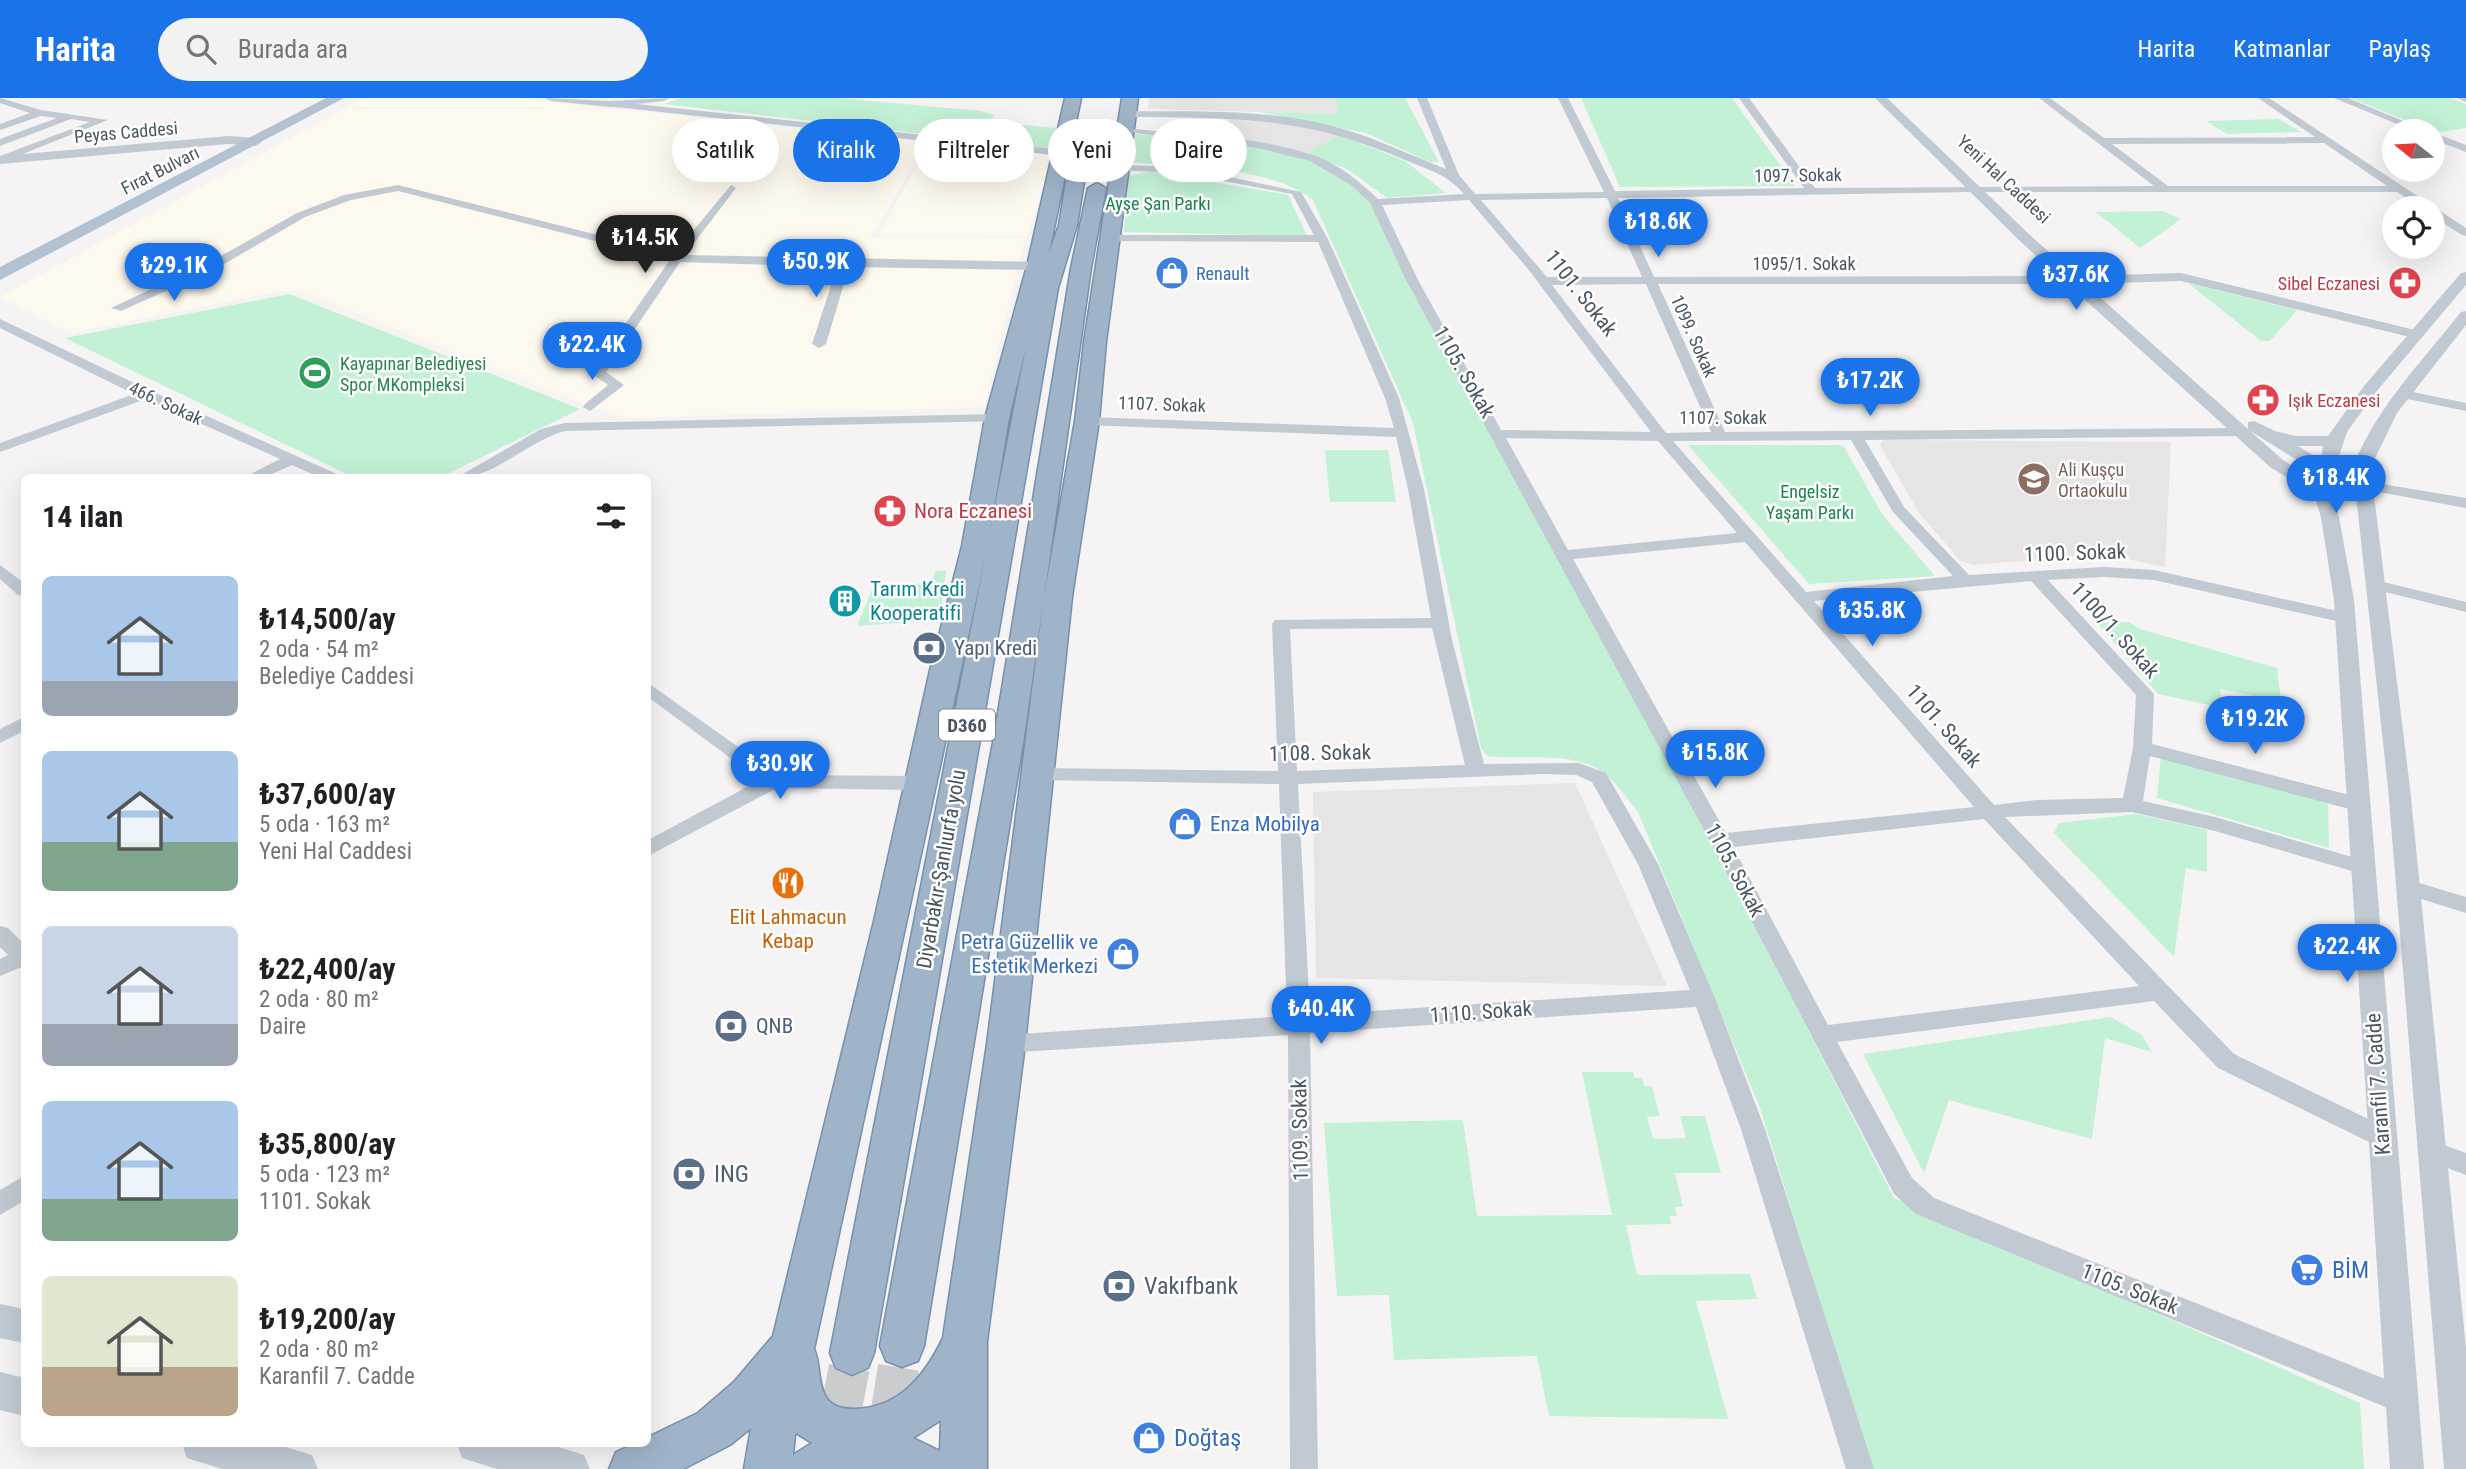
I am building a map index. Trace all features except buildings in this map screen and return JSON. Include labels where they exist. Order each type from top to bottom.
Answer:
[{"type":"highway","points":[[1069,119],[1073,98]]},
{"type":"highway","name":"Diyarbakır-Şanlıurfa yolu","points":[[852,1353],[1048,288],[1058,219],[1089,98]]},
{"type":"highway","name":"Diyarbakır-Şanlıurfa yolu","points":[[902,1346],[1009,737],[1081,268],[1097,189],[1123,110]]},
{"type":"highway","points":[[768,1469],[772,1435],[891,922],[918,783],[927,757],[944,670],[975,546],[997,418],[1037,266],[1058,219],[1060,182]]},
{"type":"highway","points":[[963,1469],[965,1342],[1006,1044],[1058,597],[1087,421],[1117,182]]},
{"type":"highway","points":[[1097,189],[1114,214]]},
{"type":"highway","points":[[975,546],[1016,458]]},
{"type":"highway","points":[[1038,550],[1076,496]]},
{"type":"highway","points":[[793,1345],[800,1393],[805,1402],[816,1420],[844,1433],[894,1424],[936,1394],[965,1342]]},
{"type":"highway","points":[[633,1469],[714,1429],[750,1398],[793,1345]]},
{"type":"highway","points":[[811,1469],[820,1463],[856,1452],[892,1453],[926,1469]]},
{"type":"main road","name":"Fırat Bulvarı","points":[[0,257],[228,140],[302,98]]},
{"type":"main road","name":"Fırat Bulvarı","points":[[0,274],[337,98]]},
{"type":"main road","points":[[0,1321],[21,1325]]},
{"type":"main road","points":[[0,1391],[21,1396]]},
{"type":"main road","points":[[213,1447],[298,1469]]},
{"type":"main road","points":[[487,1447],[570,1469]]},
{"type":"street","points":[[551,98],[1048,151]]},
{"type":"street","points":[[609,104],[664,98]]},
{"type":"street","name":"1101. Sokak","points":[[1422,98],[1454,176],[1541,281],[1662,437],[1989,812],[2226,1061],[2382,1137]]},
{"type":"street","name":"1099. Sokak","points":[[1563,98],[1612,196],[1720,437]]},
{"type":"street","points":[[1744,98],[1811,191]]},
{"type":"street","points":[[1881,98],[1969,189],[2067,280],[2276,463],[2319,477],[2466,503]]},
{"type":"street","name":"Yeni Hal Caddesi","points":[[1894,98],[1985,190],[2084,280],[2261,432],[2319,477]]},
{"type":"street","points":[[2044,98],[2164,188]]},
{"type":"street","points":[[2263,98],[2410,196]]},
{"type":"street","points":[[2339,98],[2392,119]]},
{"type":"street","points":[[0,101],[40,113],[103,120],[0,160]]},
{"type":"street","points":[[1123,110],[1259,117],[1317,125],[1385,146],[1454,176]]},
{"type":"street","name":"1105. Sokak","points":[[1123,110],[1314,159],[1355,183],[1375,202],[1412,280],[1499,434],[1720,841],[1903,1186],[1925,1206],[2400,1399]]},
{"type":"street","points":[[0,127],[40,113]]},
{"type":"street","points":[[0,144],[71,116]]},
{"type":"street","name":"Peyas Caddesi","points":[[0,160],[228,140],[256,142]]},
{"type":"street","points":[[2102,141],[2325,140]]},
{"type":"street","points":[[2445,140],[2466,149]]},
{"type":"street","points":[[1136,168],[1182,170],[1296,192],[1322,239],[1392,398],[1476,771]]},
{"type":"street","points":[[117,308],[192,277],[301,215],[348,197],[398,188],[677,258],[707,261],[1037,266]]},
{"type":"street","points":[[590,407],[617,385],[598,373],[677,258],[731,188]]},
{"type":"street","name":"1097. Sokak","points":[[1375,202],[1471,197],[1811,191],[2400,189]]},
{"type":"street","points":[[2445,220],[2466,233]]},
{"type":"street","points":[[1112,238],[1322,239]]},
{"type":"street","points":[[137,257],[162,268],[215,264]]},
{"type":"street","points":[[819,344],[844,263]]},
{"type":"street","name":"Karanfil 7. Cadde","points":[[2407,1469],[2345,618],[2330,517],[2319,477],[2333,441],[2370,389],[2466,276]]},
{"type":"street","points":[[2084,280],[2181,277],[2418,335]]},
{"type":"street","name":"1095/1. Sokak","points":[[1541,281],[2067,280]]},
{"type":"street","name":"Karanfil 7. Cadde","points":[[2461,1469],[2399,788],[2364,486],[2367,449],[2403,394],[2460,333],[2466,315]]},
{"type":"street","name":"466. Sokak","points":[[0,323],[146,394],[324,474]]},
{"type":"street","points":[[0,448],[146,394]]},
{"type":"street","points":[[2403,394],[2466,407]]},
{"type":"street","points":[[470,474],[545,432],[565,427],[997,418]]},
{"type":"street","name":"1107. Sokak","points":[[1087,421],[1402,433]]},
{"type":"street","name":"1107. Sokak","points":[[1499,434],[1720,437],[2241,432]]},
{"type":"street","points":[[2261,432],[2294,441],[2333,441]]},
{"type":"street","points":[[1855,435],[1898,509],[1965,580]]},
{"type":"street","points":[[259,474],[290,460]]},
{"type":"street","points":[[2319,477],[2344,497],[2364,486]]},
{"type":"street","points":[[1563,555],[1749,537]]},
{"type":"street","name":"1100. Sokak","points":[[1801,597],[1965,580],[2104,572],[2154,575],[2345,618]]},
{"type":"street","name":"1100/1. Sokak","points":[[2035,576],[2145,694],[2142,747],[2132,805]]},
{"type":"street","points":[[2375,585],[2466,607]]},
{"type":"street","name":"1109. Sokak","points":[[1304,1469],[1299,1023],[1280,624],[1441,623]]},
{"type":"street","points":[[651,691],[774,781]]},
{"type":"street","points":[[0,737],[21,725]]},
{"type":"street","points":[[2142,747],[2357,804]]},
{"type":"street","name":"1108. Sokak","points":[[1039,774],[1288,778],[1579,769],[1600,778],[1648,864],[1704,998]]},
{"type":"street","points":[[651,847],[774,781],[918,783]]},
{"type":"street","points":[[1720,841],[1989,812],[2132,805],[2215,824],[2362,867]]},
{"type":"street","points":[[2406,887],[2466,905]]},
{"type":"street","points":[[0,934],[21,954]]},
{"type":"street","points":[[0,968],[21,958]]},
{"type":"street","points":[[1824,1035],[2159,992]]},
{"type":"street","points":[[1704,998],[1754,1129],[1860,1469]]},
{"type":"street","name":"1110. Sokak","points":[[1006,1044],[1704,998]]},
{"type":"street","points":[[2430,1151],[2466,1164]]},
{"type":"street","points":[[0,1204],[21,1188]]},
{"type":"shaded area","points":[[364,98],[516,98],[712,119],[672,119],[672,182],[779,182],[779,126],[793,128],[793,182],[900,182],[900,139],[914,141],[914,163],[872,237],[1025,238],[984,407],[630,418],[590,407],[299,290],[270,293],[71,333],[0,297]]},
{"type":"shaded area","points":[[1149,98],[1337,98],[1337,114],[1148,109]]},
{"type":"shaded area","points":[[1247,120],[1290,124],[1340,135],[1307,153],[1247,141]]},
{"type":"shaded area","points":[[1034,152],[1048,153],[1048,172],[1027,236],[879,234],[914,171],[914,182],[1034,182]]},
{"type":"shaded area","name":"Ali Kuşçu Ortaokulu","points":[[1883,440],[2171,442],[2165,567],[2103,554],[1972,565],[1960,560],[1919,513],[1880,445]]},
{"type":"shaded area","points":[[1575,783],[1667,986],[1316,978],[1313,792]]},
{"type":"green space","points":[[682,98],[840,98],[981,111],[994,115],[991,119],[914,119],[914,133],[900,131],[900,119],[793,119],[664,104]]},
{"type":"green space","points":[[1337,98],[1405,98],[1439,162],[1430,162],[1366,133],[1261,112],[1337,114]]},
{"type":"green space","points":[[1581,98],[1732,98],[1795,186],[1620,187]]},
{"type":"green space","points":[[2351,98],[2450,98],[2466,104],[2466,128],[2445,132],[2445,119],[2402,119]]},
{"type":"green space","points":[[2279,119],[2301,132],[2227,134],[2206,121]]},
{"type":"green space","points":[[1034,126],[1048,127],[1048,149],[1034,147]]},
{"type":"green space","points":[[1136,134],[1150,135],[1150,163],[1136,162]]},
{"type":"green space","points":[[1340,135],[1405,161],[1446,193],[1387,198],[1349,170],[1307,153]]},
{"type":"green space","points":[[1247,145],[1294,156],[1323,167],[1349,183],[1376,213],[1409,286],[1672,764],[1894,1198],[2360,1403],[2364,1469],[1872,1469],[1760,1108],[1638,812],[1610,778],[1597,768],[1567,759],[1487,756],[1481,748],[1413,423],[1313,200],[1295,189],[1247,174]]},
{"type":"green space","name":"Ayşe Şan Parkı","points":[[1150,171],[1150,182],[1213,182],[1288,195],[1307,236],[1124,232],[1128,182],[1136,182],[1136,174]]},
{"type":"green space","points":[[2163,211],[2181,219],[2140,248],[2096,212]]},
{"type":"green space","points":[[2188,283],[2297,310],[2270,341],[2261,341]]},
{"type":"green space","name":"Kayapınar Belediyesi Spor MKompleksi","points":[[289,294],[580,409],[447,474],[347,474],[65,338]]},
{"type":"green space","name":"Engelsiz Yaşam Parkı","points":[[1688,445],[1843,445],[1882,514],[1935,576],[1809,584]]},
{"type":"green space","points":[[1325,450],[1388,450],[1396,502],[1330,502]]},
{"type":"green space","points":[[946,570],[940,620],[857,626],[874,585],[930,583],[936,571]]},
{"type":"green space","points":[[2129,622],[2140,629],[2277,668],[2281,701],[2220,689],[2223,708],[2158,694],[2097,623]]},
{"type":"green space","points":[[2161,756],[2328,803],[2329,848],[2157,798]]},
{"type":"green space","points":[[2137,814],[2207,830],[2207,872],[2186,868],[2174,957],[2054,833],[2059,823]]},
{"type":"green space","points":[[2110,1017],[2142,1035],[2152,1052],[2105,1038],[2092,1139],[1949,1100],[1924,1173],[1863,1054]]},
{"type":"green space","points":[[1582,1072],[1633,1072],[1635,1078],[1642,1078],[1644,1086],[1652,1086],[1660,1116],[1647,1117],[1653,1139],[1686,1138],[1680,1116],[1705,1116],[1721,1173],[1675,1173],[1683,1207],[1675,1207],[1677,1216],[1669,1216],[1671,1224],[1626,1225],[1637,1275],[1750,1274],[1757,1299],[1696,1301],[1728,1419],[1549,1416],[1537,1356],[1394,1360],[1389,1295],[1337,1296],[1324,1123],[1463,1120],[1477,1216],[1612,1215]]},
{"type":"tunnel","points":[[882,1469],[902,1346]]},
{"type":"tunnel","points":[[830,1469],[852,1353]]},
{"type":"place","name":"Renault","points":[[1172,273]]},
{"type":"place","name":"Sibel Eczanesi","points":[[2405,283]]},
{"type":"place","name":"Kayapınar Belediyesi Spor MKompleksi","points":[[315,373]]},
{"type":"place","name":"Işık Eczanesi","points":[[2263,400]]},
{"type":"place","name":"Ali Kuşçu Ortaokulu","points":[[2034,479]]},
{"type":"place","name":"Nora Eczanesi","points":[[890,511]]},
{"type":"place","name":"Tarım Kredi Kooperatifi","points":[[845,601]]},
{"type":"place","name":"Yapı Kredi","points":[[929,648]]},
{"type":"place","name":"Enza Mobilya","points":[[1185,824]]},
{"type":"place","name":"Elit Lahmacun Kebap","points":[[788,883]]},
{"type":"place","name":"Petra Güzellik ve Estetik Merkezi","points":[[1123,954]]},
{"type":"place","name":"QNB","points":[[731,1026]]},
{"type":"place","name":"ING","points":[[689,1174]]},
{"type":"place","name":"BİM","points":[[2307,1270]]},
{"type":"place","name":"Vakıfbank","points":[[1119,1286]]},
{"type":"place","name":"Doğtaş","points":[[1149,1438]]}]
